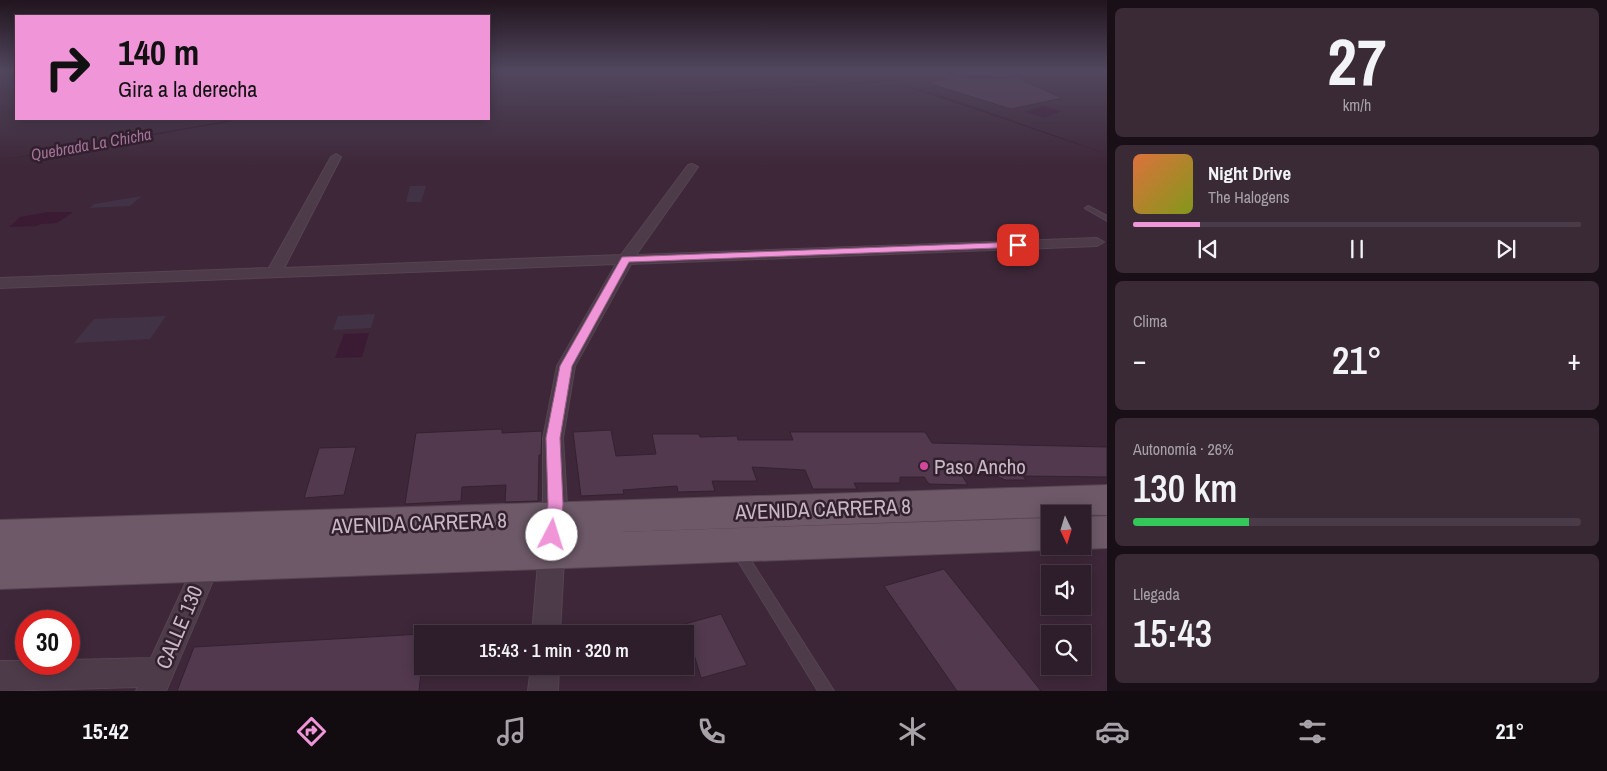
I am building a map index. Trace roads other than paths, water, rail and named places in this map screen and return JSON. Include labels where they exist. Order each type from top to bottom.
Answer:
[{"type":"main road","name":"AVENIDA CARRERA 8","points":[[0,571],[206,564],[552,535],[1107,500]]},
{"type":"main road","points":[[1091,533],[1107,532]]},
{"type":"main road","name":"AVENIDA CARRERA 8","points":[[0,537],[552,535],[735,545],[1041,534]]},
{"type":"street","points":[[274,272],[336,156]]},
{"type":"street","points":[[547,625],[555,504],[553,438],[566,366],[626,259],[692,167]]},
{"type":"street","points":[[0,283],[1097,242]]},
{"type":"street","name":"CALLE 130","points":[[155,682],[206,564]]},
{"type":"street","points":[[543,691],[544,675]]},
{"type":"street","points":[[0,676],[155,682]]},
{"type":"lane","points":[[1088,208],[1107,219]]},
{"type":"lane","points":[[735,545],[827,691]]},
{"type":"place","name":"Paso Ancho","points":[[924,466]]},
{"type":"water label","name":"Quebrada La Chicha","points":[[91,144]]}]
